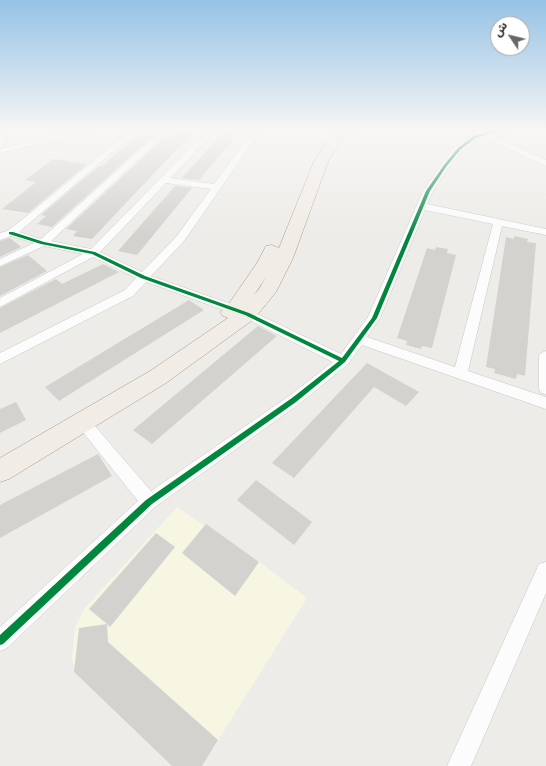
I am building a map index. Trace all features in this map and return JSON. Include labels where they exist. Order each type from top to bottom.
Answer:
[{"type":"main road","points":[[0,459],[72,419],[189,342],[241,312],[266,264],[311,165]]},
{"type":"main road","points":[[0,471],[158,377],[267,292],[284,258],[320,165]]},
{"type":"street","points":[[5,235],[27,221],[94,165]]},
{"type":"street","points":[[0,263],[43,243],[128,165]]},
{"type":"street","points":[[0,303],[93,253],[179,165]]},
{"type":"street","points":[[0,360],[129,293],[180,239],[232,165]]},
{"type":"street","points":[[0,641],[149,502],[294,400],[343,361],[374,318],[428,191],[446,165]]},
{"type":"street","points":[[164,180],[216,187]]},
{"type":"street","points":[[422,206],[546,232]]},
{"type":"street","points":[[460,374],[498,222]]},
{"type":"street","points":[[5,235],[93,253],[143,277],[241,312],[343,361]]},
{"type":"street","points":[[359,339],[546,403]]},
{"type":"street","points":[[546,356],[546,389]]},
{"type":"street","points":[[83,422],[149,502]]},
{"type":"street","points":[[459,766],[546,571]]},
{"type":"shaded area","points":[[177,507],[259,562],[307,598],[202,766],[172,766],[81,679],[72,661],[75,627],[85,608]]},
{"type":"building","points":[[45,165],[86,165],[28,213],[2,209],[36,182],[25,180]]},
{"type":"building","points":[[121,165],[52,227],[37,224],[46,216],[41,215],[99,166]]},
{"type":"building","points":[[135,165],[162,165],[92,239],[73,236],[77,231],[66,229]]},
{"type":"building","points":[[194,165],[212,165],[199,180],[182,178]]},
{"type":"building","points":[[175,186],[192,188],[137,255],[118,251]]},
{"type":"building","points":[[514,236],[528,239],[527,242],[536,243],[525,376],[517,374],[516,379],[494,373],[495,369],[486,367],[506,237],[514,239]]},
{"type":"building","points":[[10,238],[21,247],[0,257],[0,241]]},
{"type":"building","points":[[436,247],[448,249],[447,253],[456,255],[432,348],[422,346],[421,349],[406,345],[407,341],[397,338],[427,248],[435,250]]},
{"type":"building","points":[[28,255],[47,271],[0,296],[0,267]]},
{"type":"building","points":[[103,264],[119,272],[0,333],[0,308],[56,279],[62,284]]},
{"type":"building","points":[[189,300],[204,310],[59,401],[45,387]]},
{"type":"building","points":[[258,326],[277,336],[152,444],[133,430]]},
{"type":"building","points":[[367,363],[419,392],[406,406],[374,387],[294,478],[272,463]]},
{"type":"building","points":[[16,402],[26,420],[0,433],[0,409]]},
{"type":"building","points":[[98,454],[112,476],[0,538],[0,505]]},
{"type":"building","points":[[256,480],[312,522],[294,545],[237,500]]},
{"type":"building","points":[[206,524],[259,562],[235,596],[182,553]]},
{"type":"building","points":[[156,533],[175,547],[110,627],[89,609]]},
{"type":"building","points":[[107,624],[108,642],[218,740],[202,766],[172,766],[74,672],[79,628]]},
{"type":"cycle path","points":[[0,641],[149,502],[294,400],[343,361],[374,318],[428,191],[446,165]]},
{"type":"cycle path","points":[[11,233],[43,243],[93,253],[143,277],[247,314],[343,361]]}]
